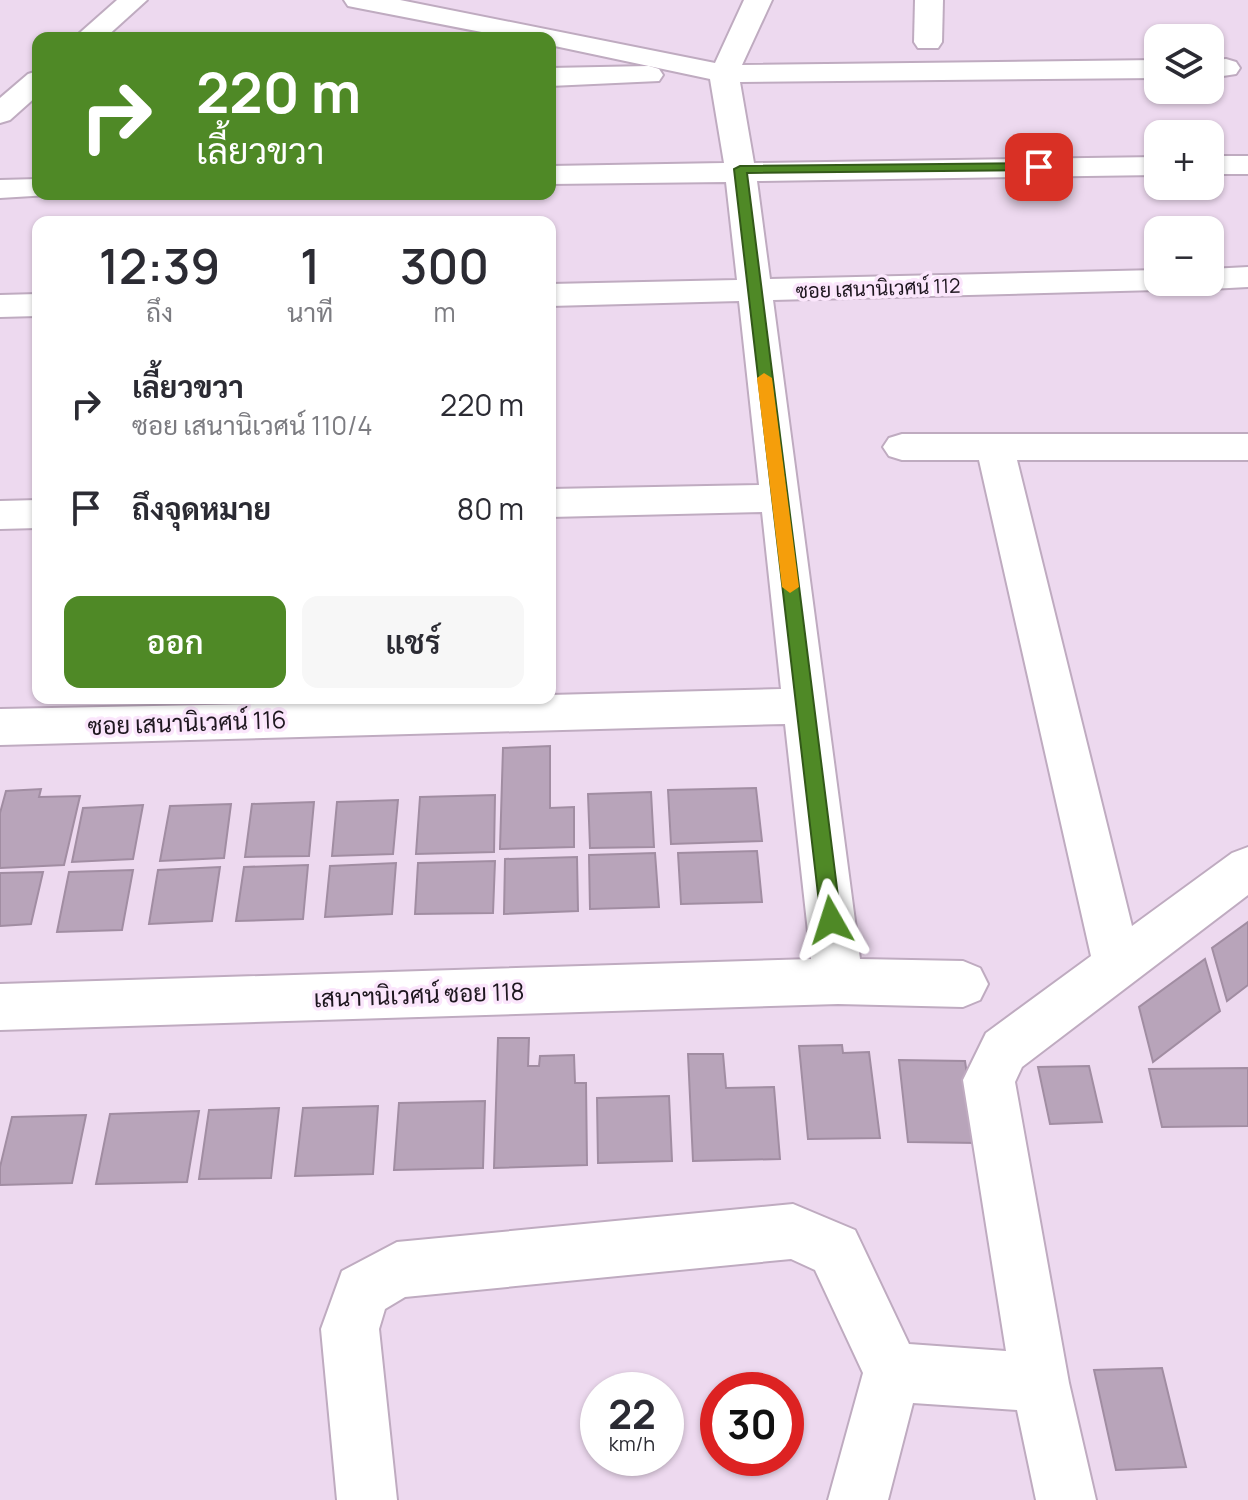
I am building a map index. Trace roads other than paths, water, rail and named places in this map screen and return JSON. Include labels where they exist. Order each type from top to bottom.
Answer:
[{"type":"street","points":[[95,32],[133,0]]},
{"type":"street","points":[[358,0],[524,32]]},
{"type":"street","points":[[758,0],[724,74],[740,169],[838,981]]},
{"type":"street","points":[[928,42],[929,0]]},
{"type":"street","points":[[556,38],[724,74]]},
{"type":"street","points":[[556,77],[1144,69]]},
{"type":"street","points":[[0,114],[32,86]]},
{"type":"street","points":[[1224,165],[1248,165]]},
{"type":"street","points":[[556,175],[740,169],[1144,166]]},
{"type":"street","points":[[0,189],[32,188]]},
{"type":"street","points":[[1224,278],[1248,277]]},
{"type":"street","name":"ซอย เสนานิเวศน์ 112","points":[[556,295],[1144,280]]},
{"type":"street","points":[[0,306],[32,305]]},
{"type":"street","points":[[902,447],[1248,447]]},
{"type":"street","points":[[995,447],[1118,966]]},
{"type":"street","points":[[556,503],[778,498]]},
{"type":"street","points":[[0,515],[32,514]]},
{"type":"street","name":"ซอย เสนานิเวศน์ 116","points":[[0,727],[806,706]]},
{"type":"street","points":[[1066,1500],[1040,1383],[989,1080],[1004,1050],[1248,868]]},
{"type":"street","name":"เสนาฯนิเวศน์ ซอย 118","points":[[0,1007],[838,981],[963,984]]},
{"type":"street","points":[[367,1500],[350,1329],[362,1291],[397,1270],[793,1231],[835,1250],[892,1372],[858,1500]]},
{"type":"street","points":[[892,1372],[1040,1383]]}]
